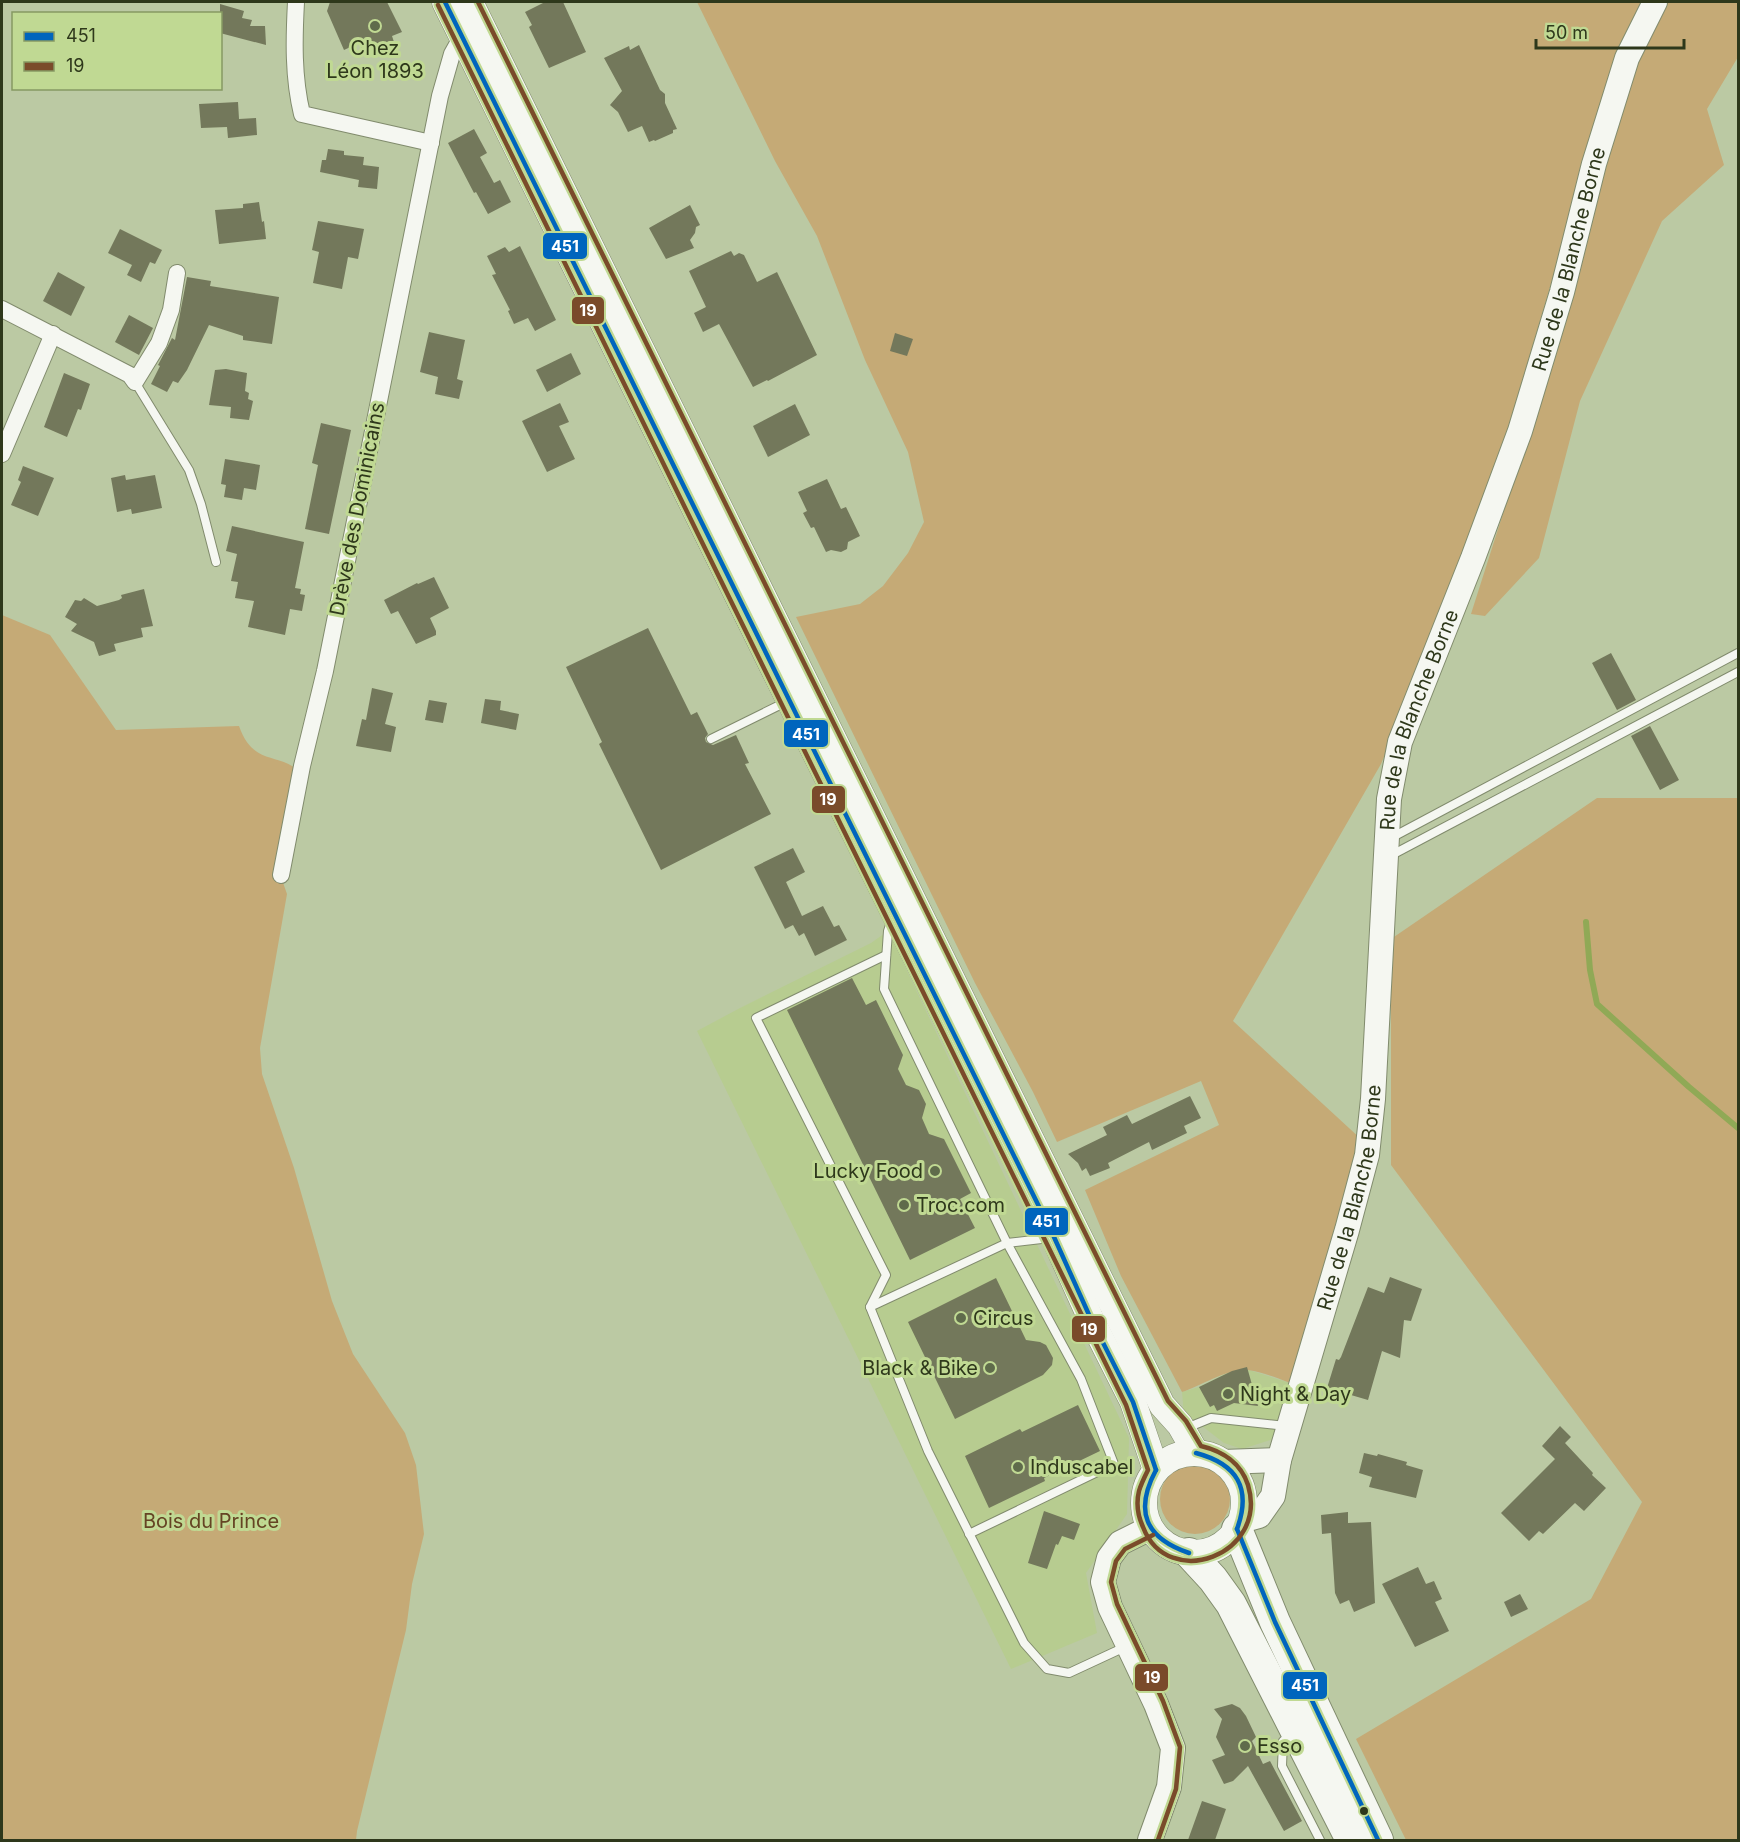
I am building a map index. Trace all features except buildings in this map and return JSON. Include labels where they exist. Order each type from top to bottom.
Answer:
[{"type":"highway","points":[[1239,1525],[1275,1622],[1378,1840]]},
{"type":"highway","points":[[1189,1553],[1213,1579],[1231,1604],[1351,1840]]},
{"type":"main road","points":[[445,2],[1054,1237],[1090,1317],[1133,1402],[1156,1470]]},
{"type":"main road","points":[[470,2],[1159,1398],[1183,1430],[1196,1453]]},
{"type":"main road","points":[[1196,1453],[1223,1462],[1236,1476],[1241,1486],[1244,1509],[1239,1525],[1228,1540],[1217,1548],[1203,1553],[1189,1553],[1174,1550],[1160,1541],[1150,1528],[1144,1514],[1143,1498],[1156,1470],[1167,1461],[1181,1455],[1196,1453]]},
{"type":"street","points":[[296,2],[294,38],[296,92],[302,114],[431,143]]},
{"type":"street","name":"Rue de la Blanche Borne","points":[[1239,1525],[1259,1515],[1273,1496],[1289,1426],[1367,1155],[1373,1099],[1389,800],[1400,742],[1473,558],[1520,431],[1562,292],[1594,164],[1620,79],[1627,58],[1655,2]]},
{"type":"street","name":"Drève des Dominicains","points":[[281,875],[302,766],[325,671],[440,96],[452,54],[461,38]]},
{"type":"street","points":[[2,309],[130,375],[135,382],[159,343],[171,310],[177,273]]},
{"type":"street","points":[[2,454],[53,334]]},
{"type":"street","points":[[1223,1462],[1280,1460]]},
{"type":"street","points":[[1150,1528],[1120,1543],[1109,1558],[1103,1582],[1110,1607],[1156,1704],[1173,1748],[1169,1787],[1150,1840]]},
{"type":"lane","points":[[135,382],[189,470],[201,504],[216,562]]},
{"type":"lane","points":[[1386,849],[1738,653]]},
{"type":"lane","points":[[1386,849],[1738,672]]},
{"type":"lane","points":[[711,739],[789,701]]},
{"type":"lane","points":[[894,913],[888,931],[884,990],[1007,1243],[1081,1379],[1114,1464],[969,1534]]},
{"type":"lane","points":[[886,955],[756,1018],[886,1275],[870,1307],[928,1451],[1024,1643],[1047,1669],[1069,1673],[1128,1646]]},
{"type":"lane","points":[[870,1307],[1007,1243],[1054,1237]]},
{"type":"lane","points":[[1183,1430],[1211,1418],[1289,1426]]},
{"type":"lane","points":[[1295,1731],[1283,1741],[1281,1766],[1320,1840]]},
{"type":"shaded area","points":[[888,931],[1129,1438],[1127,1514],[1086,1573],[1097,1633],[1011,1669],[697,1031],[871,943]]},
{"type":"shaded area","points":[[1246,1369],[1293,1384],[1277,1438],[1242,1449],[1224,1443],[1184,1416],[1182,1392],[1199,1387],[1231,1371]]},
{"type":"green space","points":[[697,2],[1649,2],[1615,68],[1478,530],[1381,764],[1233,1021],[1362,1140],[1293,1384],[1259,1372],[1241,1370],[1224,1374],[1182,1392],[1121,1276],[1085,1190],[1219,1125],[1201,1081],[1057,1142],[975,983],[796,617],[860,604],[883,586],[908,553],[924,522],[908,452],[865,360],[817,236],[775,161]]},
{"type":"green space","points":[[1666,2],[1738,2],[1738,57],[1707,109],[1724,165],[1662,221],[1580,401],[1539,558],[1485,616],[1471,614],[1543,388],[1633,59]]},
{"type":"green space","name":"Bois du Prince","points":[[2,615],[50,635],[116,730],[239,726],[252,748],[268,757],[285,762],[302,774],[275,860],[287,894],[260,1048],[262,1074],[294,1168],[332,1301],[353,1354],[405,1433],[416,1465],[424,1534],[412,1584],[406,1630],[356,1840],[2,1840]]},
{"type":"green space","points":[[1597,798],[1738,798],[1738,1840],[1406,1840],[1356,1739],[1591,1599],[1642,1502],[1391,1165],[1391,939]]},
{"type":"green space","points":[[1195,1464],[1214,1470],[1224,1480],[1230,1499],[1224,1518],[1214,1528],[1195,1534],[1176,1528],[1166,1518],[1160,1499],[1166,1480],[1176,1470]]},
{"type":"waterway","points":[[1586,922],[1590,970],[1597,1004],[1738,1128]]},
{"type":"transit line","name":"451","points":[[445,2],[1054,1237],[1090,1317],[1133,1402],[1156,1470]]},
{"type":"transit line","name":"19","points":[[438,5],[1126,1405],[1148,1470],[1140,1488],[1138,1500],[1143,1527],[1156,1547],[1173,1558],[1193,1561],[1213,1557],[1231,1546],[1244,1530],[1251,1510],[1245,1477],[1230,1459],[1201,1446],[1186,1421],[1168,1401],[478,2]]},
{"type":"transit line","name":"451","points":[[1196,1453],[1222,1464],[1238,1480],[1243,1501],[1237,1529]]},
{"type":"transit line","name":"451","points":[[1156,1470],[1146,1498],[1145,1510],[1148,1521],[1153,1531],[1162,1539],[1189,1553]]},
{"type":"transit line","name":"451","points":[[1237,1529],[1275,1622],[1378,1840]]},
{"type":"transit line","name":"19","points":[[1153,1535],[1125,1549],[1116,1561],[1111,1582],[1117,1604],[1163,1701],[1180,1747],[1176,1789],[1158,1840]]},
{"type":"place","name":"Chez Léon 1893","points":[[375,26]]},
{"type":"place","name":"Lucky Food","points":[[935,1171]]},
{"type":"place","name":"Troc.com","points":[[904,1205]]},
{"type":"place","name":"Circus","points":[[961,1318]]},
{"type":"place","name":"Black & Bike","points":[[990,1368]]},
{"type":"place","name":"Night & Day","points":[[1228,1394]]},
{"type":"place","name":"Induscabel","points":[[1018,1467]]},
{"type":"place","name":"Esso","points":[[1245,1746]]}]
